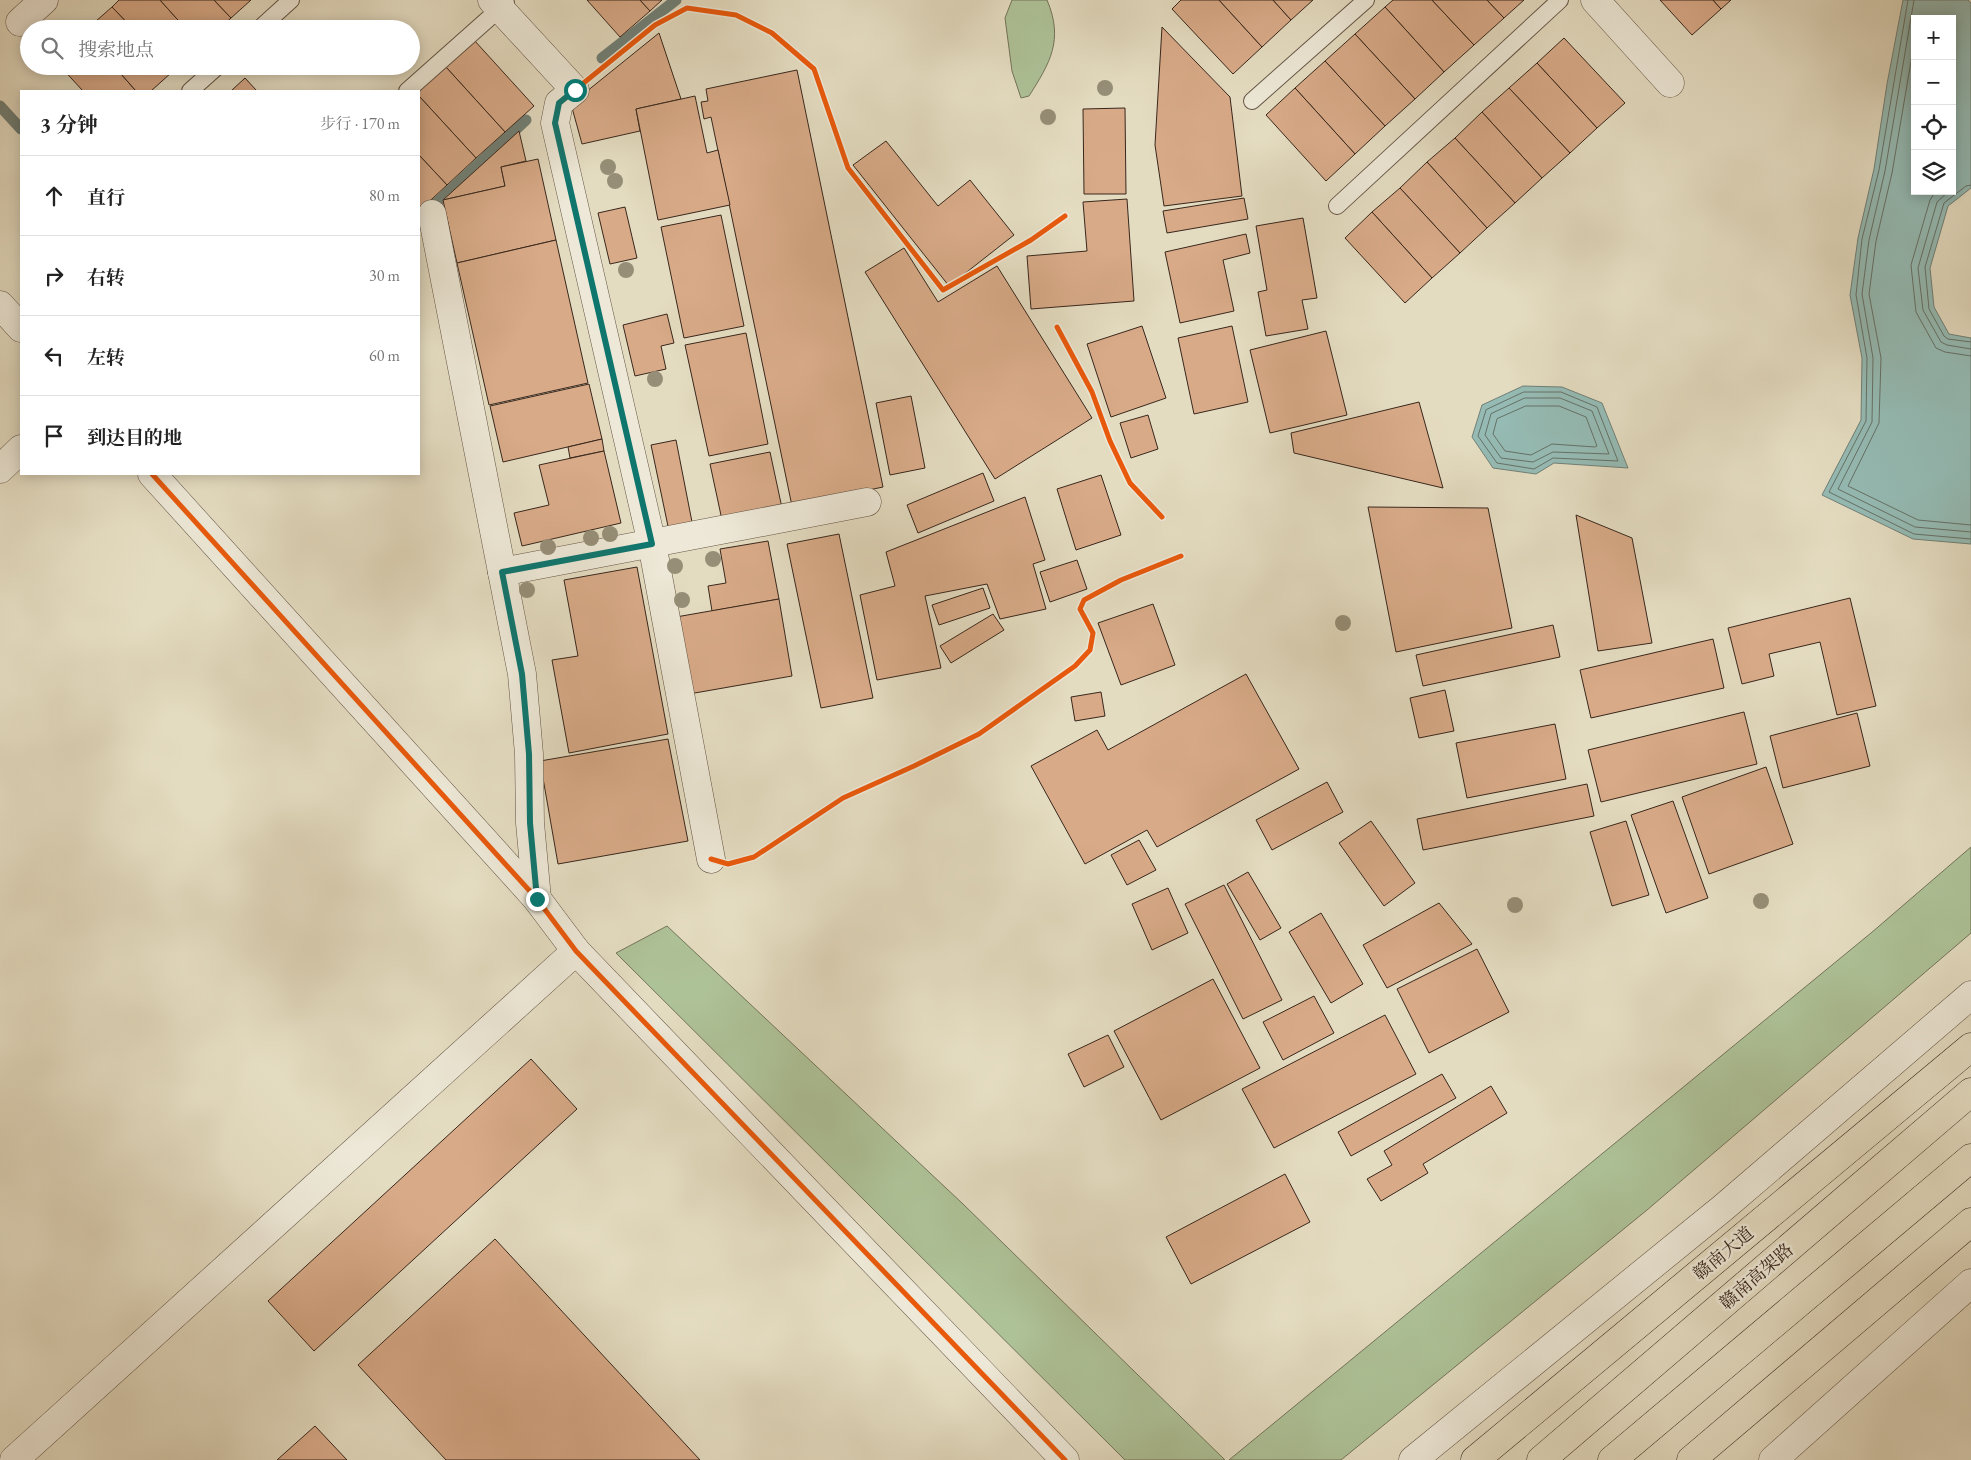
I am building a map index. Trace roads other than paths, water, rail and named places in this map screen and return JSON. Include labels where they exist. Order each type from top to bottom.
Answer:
[{"type":"main road","name":"赣南大道","points":[[1475,1460],[1971,1047]]},
{"type":"main road","name":"赣南高架路","points":[[1541,1460],[1971,1092]]},
{"type":"main road","points":[[1612,1460],[1971,1158]]},
{"type":"main road","points":[[1691,1460],[1971,1222]]},
{"type":"street","points":[[22,20],[44,0]]},
{"type":"street","points":[[1596,0],[1670,82]]},
{"type":"street","points":[[500,3],[575,90],[559,103],[555,123],[652,544],[711,859]]},
{"type":"street","points":[[432,214],[522,674],[529,754],[530,823],[537,899]]},
{"type":"street","points":[[0,304],[20,327]]},
{"type":"street","points":[[0,469],[20,450]]},
{"type":"street","points":[[153,475],[537,899],[576,951],[1065,1460]]},
{"type":"street","points":[[502,572],[867,502]]},
{"type":"street","points":[[14,1460],[576,951]]},
{"type":"street","points":[[1413,1460],[1724,1207],[1971,995]]},
{"type":"street","points":[[1772,1460],[1971,1283]]},
{"type":"lane","points":[[269,20],[291,0]]},
{"type":"lane","points":[[1252,101],[1366,0]]},
{"type":"lane","points":[[1336,206],[1560,0]]},
{"type":"lane","points":[[408,90],[500,3]]},
{"type":"lane","points":[[191,90],[208,75]]},
{"type":"water","points":[[1903,0],[1968,0],[1971,3],[1971,188],[1948,206],[1930,268],[1934,307],[1949,334],[1971,338],[1971,544],[1913,539],[1822,495],[1861,420],[1862,358],[1850,295],[1858,238],[1874,169],[1887,84]]},
{"type":"water","points":[[1523,386],[1562,387],[1602,403],[1628,468],[1554,463],[1536,474],[1493,468],[1472,437],[1482,405]]},
{"type":"waterway","points":[[602,58],[676,0]]},
{"type":"waterway","points":[[0,106],[20,128]]},
{"type":"waterway","points":[[420,218],[526,120]]}]
